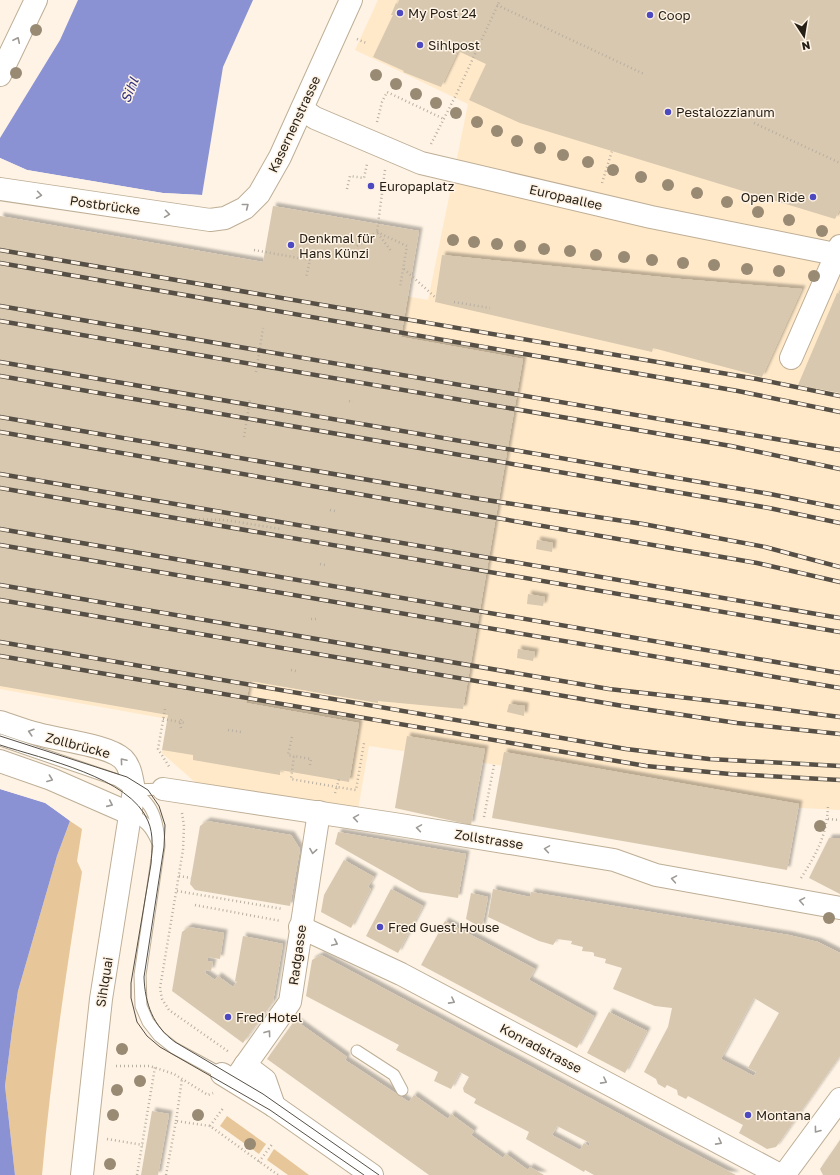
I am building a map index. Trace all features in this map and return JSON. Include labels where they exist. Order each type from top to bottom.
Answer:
[{"type":"street","points":[[0,75],[36,0]]},
{"type":"street","name":"Kasernenstrasse","points":[[210,220],[225,218],[245,208],[259,194],[280,157],[351,0]]},
{"type":"street","name":"Europaallee","points":[[302,109],[316,118],[421,163],[595,204],[839,252]]},
{"type":"street","name":"Postbrücke","points":[[0,189],[210,220]]},
{"type":"street","points":[[791,358],[839,252]]},
{"type":"street","name":"Zollbrücke","points":[[0,722],[39,735],[96,747],[123,759],[130,770],[134,790]]},
{"type":"street","points":[[0,761],[51,779],[131,814]]},
{"type":"street","name":"Sihlquai","points":[[82,1175],[101,999],[134,790]]},
{"type":"street","name":"Zollstrasse","points":[[171,790],[327,805],[614,860],[656,876],[840,908]]},
{"type":"street","name":"Radgasse","points":[[234,1069],[290,1002],[293,924],[327,805]]},
{"type":"street","name":"Konradstrasse","points":[[293,924],[401,974],[780,1175]]},
{"type":"street","points":[[234,1069],[265,1080],[274,1106],[372,1175]]},
{"type":"street","points":[[784,1175],[840,1099]]},
{"type":"lane","name":"Zollbrücke","points":[[0,740],[92,770],[117,780],[134,790],[147,803],[155,815],[159,828],[159,846],[140,975],[141,1006],[148,1022],[158,1036],[174,1048],[234,1069]]},
{"type":"lane","name":"Zollstrasse","points":[[134,790],[171,790]]},
{"type":"lane","points":[[131,814],[145,821],[152,829],[159,846]]},
{"type":"lane","points":[[357,1051],[394,1075],[402,1090]]},
{"type":"path","points":[[441,124],[500,0]]},
{"type":"path","points":[[497,5],[644,74]]},
{"type":"path","points":[[397,97],[444,119]]},
{"type":"path","points":[[754,124],[840,163]]},
{"type":"path","points":[[595,204],[612,151]]},
{"type":"path","points":[[383,190],[377,232],[391,251]]},
{"type":"path","points":[[358,246],[377,232]]},
{"type":"path","points":[[377,232],[407,246],[400,287]]},
{"type":"path","points":[[254,250],[310,260],[306,278]]},
{"type":"path","points":[[403,269],[435,297]]},
{"type":"path","points":[[454,302],[490,308]]},
{"type":"path","points":[[256,372],[263,328]]},
{"type":"path","points":[[244,437],[250,399]]},
{"type":"path","points":[[330,510],[335,510]]},
{"type":"path","points":[[191,519],[225,520],[281,529]]},
{"type":"path","points":[[320,564],[325,565]]},
{"type":"path","points":[[311,618],[316,619]]},
{"type":"path","points":[[291,670],[296,671]]},
{"type":"path","points":[[165,709],[158,749],[169,765],[171,790],[184,840],[177,891],[161,978],[160,988],[162,999],[169,1010],[234,1069]]},
{"type":"path","points":[[181,728],[180,722],[183,717]]},
{"type":"path","points":[[163,719],[186,723]]},
{"type":"path","points":[[228,730],[241,732]]},
{"type":"path","points":[[292,737],[288,755],[311,759],[310,765]]},
{"type":"path","points":[[294,756],[291,779],[356,790],[364,743]]},
{"type":"path","points":[[486,810],[494,764]]},
{"type":"path","points":[[327,805],[337,787],[339,778]]},
{"type":"path","points":[[798,883],[817,853],[826,832],[828,805]]},
{"type":"path","points":[[828,819],[840,820]]},
{"type":"path","points":[[179,876],[191,878]]},
{"type":"path","points":[[177,891],[284,909]]},
{"type":"path","points":[[195,905],[293,924]]},
{"type":"path","points":[[114,1066],[155,1067],[174,1074],[208,1095]]},
{"type":"path","points":[[138,1175],[155,1067]]},
{"type":"path","points":[[166,1175],[182,1079]]},
{"type":"path","points":[[210,1126],[224,1107]]},
{"type":"path","points":[[176,1121],[210,1126],[278,1175]]},
{"type":"path","points":[[101,1138],[142,1145]]},
{"type":"path","points":[[259,1162],[272,1143]]},
{"type":"shaded area","points":[[378,0],[840,0],[840,810],[783,807],[369,746],[358,809],[196,783],[162,753],[168,719],[0,689],[0,226],[428,300],[468,104],[355,50]]},
{"type":"shaded area","points":[[70,821],[82,829],[77,861],[82,872],[59,1023],[42,1175],[15,1175],[5,1086],[18,991],[57,856]]},
{"type":"shaded area","points":[[227,1116],[266,1144],[259,1154],[220,1126]]},
{"type":"shaded area","points":[[274,1149],[309,1175],[288,1175],[267,1160]]},
{"type":"water","name":"Sihl","points":[[78,0],[253,0],[223,67],[202,195],[163,193],[27,170],[0,158],[0,138],[60,40]]},
{"type":"water","points":[[0,789],[46,803],[70,821],[57,856],[18,991],[5,1086],[15,1175],[0,1175]]},
{"type":"pier","points":[[0,158],[27,170],[163,193],[202,195],[202,197],[163,195],[26,172],[0,160]]},
{"type":"pier","points":[[0,787],[46,802],[71,819],[72,822],[45,803],[0,789]]},
{"type":"building","name":"Pestalozzianum","points":[[399,0],[840,0],[840,209],[835,219],[520,123],[469,100],[486,64],[458,51],[441,87],[403,72],[404,71],[373,57],[393,15],[391,15],[396,3],[398,4]]},
{"type":"building","points":[[273,206],[419,231],[401,337],[523,359],[463,709],[378,701],[378,703],[250,681],[246,703],[359,723],[349,782],[280,770],[280,775],[193,760],[193,755],[162,750],[168,715],[0,686],[0,216],[263,262]]},
{"type":"building","points":[[442,255],[681,279],[802,289],[762,377],[653,348],[652,352],[435,302]]},
{"type":"building","points":[[837,293],[840,294],[840,393],[798,385]]},
{"type":"building","points":[[537,540],[553,543],[552,552],[536,549]]},
{"type":"building","points":[[528,594],[545,597],[543,606],[527,604]]},
{"type":"building","points":[[518,649],[535,652],[533,661],[517,658]]},
{"type":"building","points":[[509,704],[525,706],[524,716],[507,712]]},
{"type":"building","points":[[407,736],[485,749],[471,825],[395,808]]},
{"type":"building","points":[[504,752],[799,804],[787,870],[492,818]]},
{"type":"building","points":[[207,821],[291,835],[300,849],[290,906],[195,890],[190,884],[200,826]]},
{"type":"building","points":[[338,832],[466,854],[458,898],[420,892],[335,844]]},
{"type":"building","points":[[829,838],[840,838],[840,894],[809,878]]},
{"type":"building","points":[[344,860],[374,877],[368,887],[371,889],[351,928],[321,912],[324,895]]},
{"type":"building","points":[[391,889],[423,906],[398,953],[366,936]]},
{"type":"building","points":[[493,889],[530,897],[531,892],[789,935],[818,942],[840,953],[840,1056],[776,1147],[767,1149],[739,1133],[743,1125],[688,1096],[686,1099],[678,1095],[677,1090],[667,1085],[665,1088],[658,1084],[656,1079],[644,1072],[668,1027],[672,1008],[655,1006],[613,989],[622,968],[605,963],[606,959],[594,956],[594,953],[592,952],[582,951],[583,947],[571,944],[572,941],[557,939],[553,945],[539,941],[488,917]],"holes":[[[754,998],[779,1013],[748,1068],[756,1072],[754,1076],[721,1059]]]},
{"type":"building","points":[[471,893],[488,897],[482,928],[466,919]]},
{"type":"building","points":[[445,921],[535,969],[529,980],[594,1016],[577,1048],[421,965]]},
{"type":"building","points":[[189,927],[224,933],[220,959],[208,957],[207,961],[213,962],[211,971],[206,970],[205,973],[215,980],[218,976],[233,987],[237,982],[235,981],[243,936],[283,944],[273,1002],[243,1043],[172,991],[182,932]]},
{"type":"building","points":[[321,955],[736,1175],[594,1175],[585,1170],[584,1172],[526,1139],[529,1132],[474,1103],[476,1099],[464,1092],[463,1088],[469,1077],[460,1072],[451,1089],[434,1081],[438,1072],[396,1050],[399,1045],[306,996],[312,960]],"holes":[[[557,1126],[590,1143],[589,1146],[584,1143],[580,1150],[552,1135]]]},
{"type":"building","points":[[609,1012],[647,1031],[625,1073],[587,1053]]},
{"type":"building","points":[[295,1020],[347,1057],[345,1060],[409,1102],[414,1095],[448,1119],[451,1114],[474,1131],[471,1135],[503,1158],[506,1154],[528,1170],[530,1167],[544,1175],[429,1175],[267,1059]]},
{"type":"building","points":[[152,1111],[169,1114],[158,1175],[141,1175]]},
{"type":"building","points":[[840,1140],[840,1175],[823,1175],[820,1169]]},
{"type":"tram line","points":[[0,736],[127,777],[148,790],[159,806],[165,825],[164,847],[144,977],[148,1005],[156,1022],[167,1036],[175,1042],[263,1094],[379,1175]]},
{"type":"tram line","points":[[0,745],[61,764],[105,781],[123,793],[138,806],[148,821],[152,837],[151,864],[131,983],[131,998],[137,1022],[147,1036],[160,1047],[270,1110],[364,1175]]},
{"type":"railway","points":[[0,250],[757,379],[840,396]]},
{"type":"railway","points":[[0,263],[738,391],[840,412]]},
{"type":"railway","points":[[0,306],[840,450]]},
{"type":"railway","points":[[0,321],[731,446],[840,469]]},
{"type":"railway","points":[[0,362],[770,494],[840,508]]},
{"type":"railway","points":[[0,376],[769,508],[840,523]]},
{"type":"railway","points":[[0,417],[480,499],[643,524],[765,547],[840,567]]},
{"type":"railway","points":[[0,432],[757,563],[840,582]]},
{"type":"railway","points":[[0,474],[840,618]]},
{"type":"railway","points":[[0,488],[840,632]]},
{"type":"railway","points":[[0,529],[840,673]]},
{"type":"railway","points":[[0,545],[840,688]]},
{"type":"railway","points":[[0,585],[609,689],[840,717]]},
{"type":"railway","points":[[0,600],[623,706],[737,723],[840,734]]},
{"type":"railway","points":[[0,642],[626,749],[709,759],[840,766]]},
{"type":"railway","points":[[0,656],[646,766],[730,774],[840,780]]},
{"type":"place","name":"My Post 24","points":[[400,13]]},
{"type":"place","name":"Coop","points":[[650,15]]},
{"type":"place","name":"Sihlpost","points":[[420,45]]},
{"type":"place","name":"Pestalozzianum","points":[[668,112]]},
{"type":"place","name":"Europaplatz","points":[[371,186]]},
{"type":"place","name":"Open Ride","points":[[813,197]]},
{"type":"place","name":"Denkmal für Hans Künzi","points":[[291,245]]},
{"type":"place","name":"Fred Guest House","points":[[380,927]]},
{"type":"place","name":"Fred Hotel","points":[[228,1017]]},
{"type":"place","name":"Montana","points":[[748,1115]]}]
